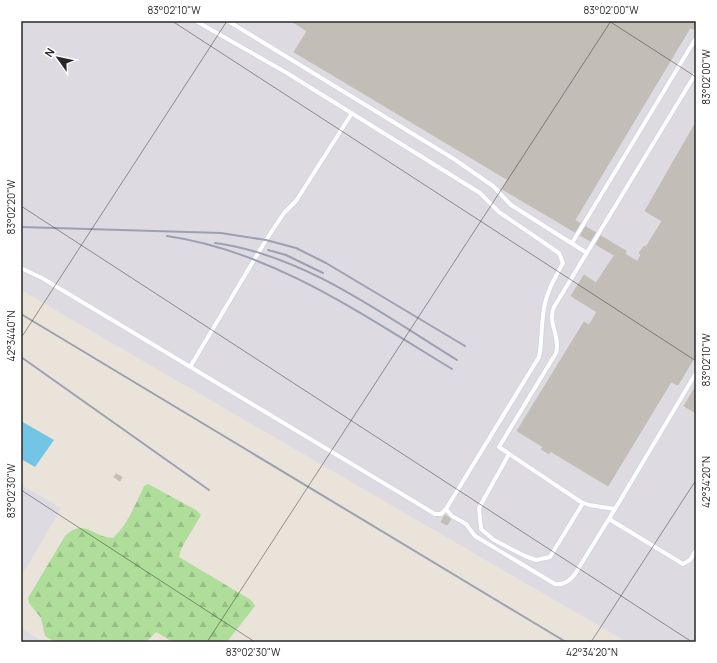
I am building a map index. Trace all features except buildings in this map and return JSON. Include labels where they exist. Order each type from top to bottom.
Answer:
[{"type":"lane","points":[[21,268],[48,282],[435,514],[441,514],[446,509],[539,357],[542,340],[542,315],[554,279],[563,263],[559,253],[498,212],[480,193],[287,73],[196,21]]},
{"type":"lane","points":[[228,21],[454,159],[493,186],[511,205],[587,252]]},
{"type":"lane","points":[[572,243],[696,38]]},
{"type":"lane","points":[[615,509],[600,508],[583,503],[499,447],[556,353],[557,345],[552,323],[552,313],[587,252],[696,73]]},
{"type":"lane","points":[[190,367],[266,240],[284,213],[296,201],[352,113]]},
{"type":"lane","points":[[446,509],[452,516],[466,524],[475,536],[555,584],[561,584],[571,579],[609,519],[696,373]]},
{"type":"lane","points":[[509,454],[479,508],[481,528],[494,540],[536,560],[550,557],[583,503]]},
{"type":"lane","points":[[609,519],[684,564],[690,560],[696,550]]},
{"type":"shaded area","points":[[21,21],[696,21],[696,642],[627,642],[21,290]]},
{"type":"shaded area","points":[[21,485],[61,508],[21,577]]},
{"type":"shaded area","points":[[21,628],[44,642],[21,642]]},
{"type":"green space","points":[[148,484],[196,510],[201,515],[181,549],[179,557],[251,600],[255,606],[227,642],[173,642],[156,632],[146,642],[55,642],[45,636],[41,618],[29,603],[28,598],[65,536],[78,528],[84,528],[100,535],[113,538],[123,527],[144,486]]},
{"type":"water","points":[[21,421],[54,440],[35,467],[21,459]]},
{"type":"railway","points":[[21,227],[221,233],[266,240],[296,248],[326,263],[465,346]]},
{"type":"railway","points":[[167,236],[206,244],[280,270],[350,307],[452,369]]},
{"type":"railway","points":[[215,243],[248,250],[280,260],[311,273],[371,306],[457,360]]},
{"type":"railway","points":[[268,250],[286,255],[323,273]]},
{"type":"railway","points":[[21,314],[566,642]]},
{"type":"railway","points":[[21,357],[209,490]]}]
